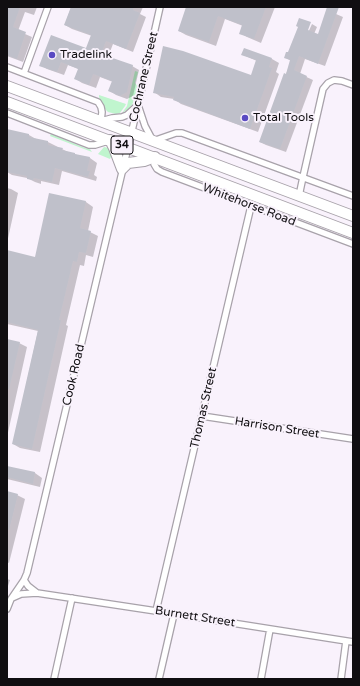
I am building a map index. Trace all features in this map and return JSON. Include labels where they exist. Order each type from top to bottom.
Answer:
[{"type":"highway","name":"34","points":[[7,86],[353,216]]},
{"type":"highway","name":"Whitehorse Road","points":[[7,102],[353,233]]},
{"type":"highway","points":[[110,140],[122,169],[128,163],[144,161],[155,157]]},
{"type":"street","points":[[24,73],[48,7]]},
{"type":"street","name":"Cochrane Street","points":[[127,147],[160,7]]},
{"type":"street","points":[[7,67],[98,102],[102,112],[100,121],[127,115],[138,105],[145,126],[153,141],[182,133],[353,196]]},
{"type":"street","points":[[299,196],[324,86],[334,80],[353,85]]},
{"type":"street","points":[[7,113],[89,145],[95,145],[110,140]]},
{"type":"street","name":"Cook Road","points":[[7,610],[11,599],[27,573],[127,147]]},
{"type":"street","name":"Whitehorse Road","points":[[155,157],[154,164],[157,169],[162,172],[353,244]]},
{"type":"street","name":"Thomas Street","points":[[156,611],[251,206]]},
{"type":"street","name":"Harrison Street","points":[[202,416],[353,439]]},
{"type":"street","points":[[24,580],[28,586],[37,593]]},
{"type":"street","name":"Burnett Street","points":[[11,599],[21,594],[37,593],[353,642]]},
{"type":"street","points":[[54,679],[72,598]]},
{"type":"street","points":[[159,679],[174,614]]},
{"type":"street","points":[[261,679],[270,629]]},
{"type":"street","points":[[341,679],[346,641]]},
{"type":"green space","points":[[135,71],[138,72],[135,83],[139,88],[132,105],[122,113],[127,106]]},
{"type":"green space","points":[[99,95],[126,104],[120,113],[116,114],[108,112],[104,108]]},
{"type":"green space","points":[[51,134],[90,149],[92,152],[50,136]]},
{"type":"green space","points":[[104,147],[109,148],[113,153],[110,159],[98,154]]},
{"type":"building","points":[[7,7],[20,7],[13,27],[26,32],[17,59],[7,55]]},
{"type":"building","points":[[71,7],[134,7],[133,10],[140,13],[126,49],[106,41],[101,54],[133,65],[127,92],[120,96],[108,91],[112,81],[93,74],[89,85],[74,79],[78,69],[61,62],[57,72],[39,66],[51,35],[86,48],[91,35],[64,25]]},
{"type":"building","points":[[186,7],[266,7],[254,39],[239,34],[242,25],[218,16],[209,42],[178,31]]},
{"type":"building","points":[[327,7],[339,7],[318,64],[299,56],[294,70],[307,76],[280,149],[259,142],[284,73],[286,74],[290,60],[284,58],[298,27],[296,26],[299,18],[311,22],[308,30],[318,34]]},
{"type":"building","points":[[163,46],[183,51],[251,75],[256,60],[241,55],[244,48],[272,58],[269,67],[272,68],[250,129],[173,100],[174,97],[153,93]]},
{"type":"building","points":[[7,129],[29,134],[29,137],[48,141],[48,145],[63,148],[62,150],[90,157],[87,171],[90,171],[88,177],[55,168],[52,182],[34,178],[33,180],[27,179],[27,176],[7,172]]},
{"type":"building","points":[[49,193],[86,201],[80,228],[91,231],[86,253],[79,252],[77,262],[73,261],[32,449],[12,444],[38,330],[7,322],[7,250],[35,257]]},
{"type":"building","points":[[7,339],[20,342],[9,389],[7,389]]},
{"type":"building","points":[[7,466],[35,472],[33,484],[7,477]]},
{"type":"building","points":[[7,491],[18,494],[9,530],[7,529]]},
{"type":"place","name":"Tradelink","points":[[52,55]]},
{"type":"place","name":"Total Tools","points":[[245,118]]}]
